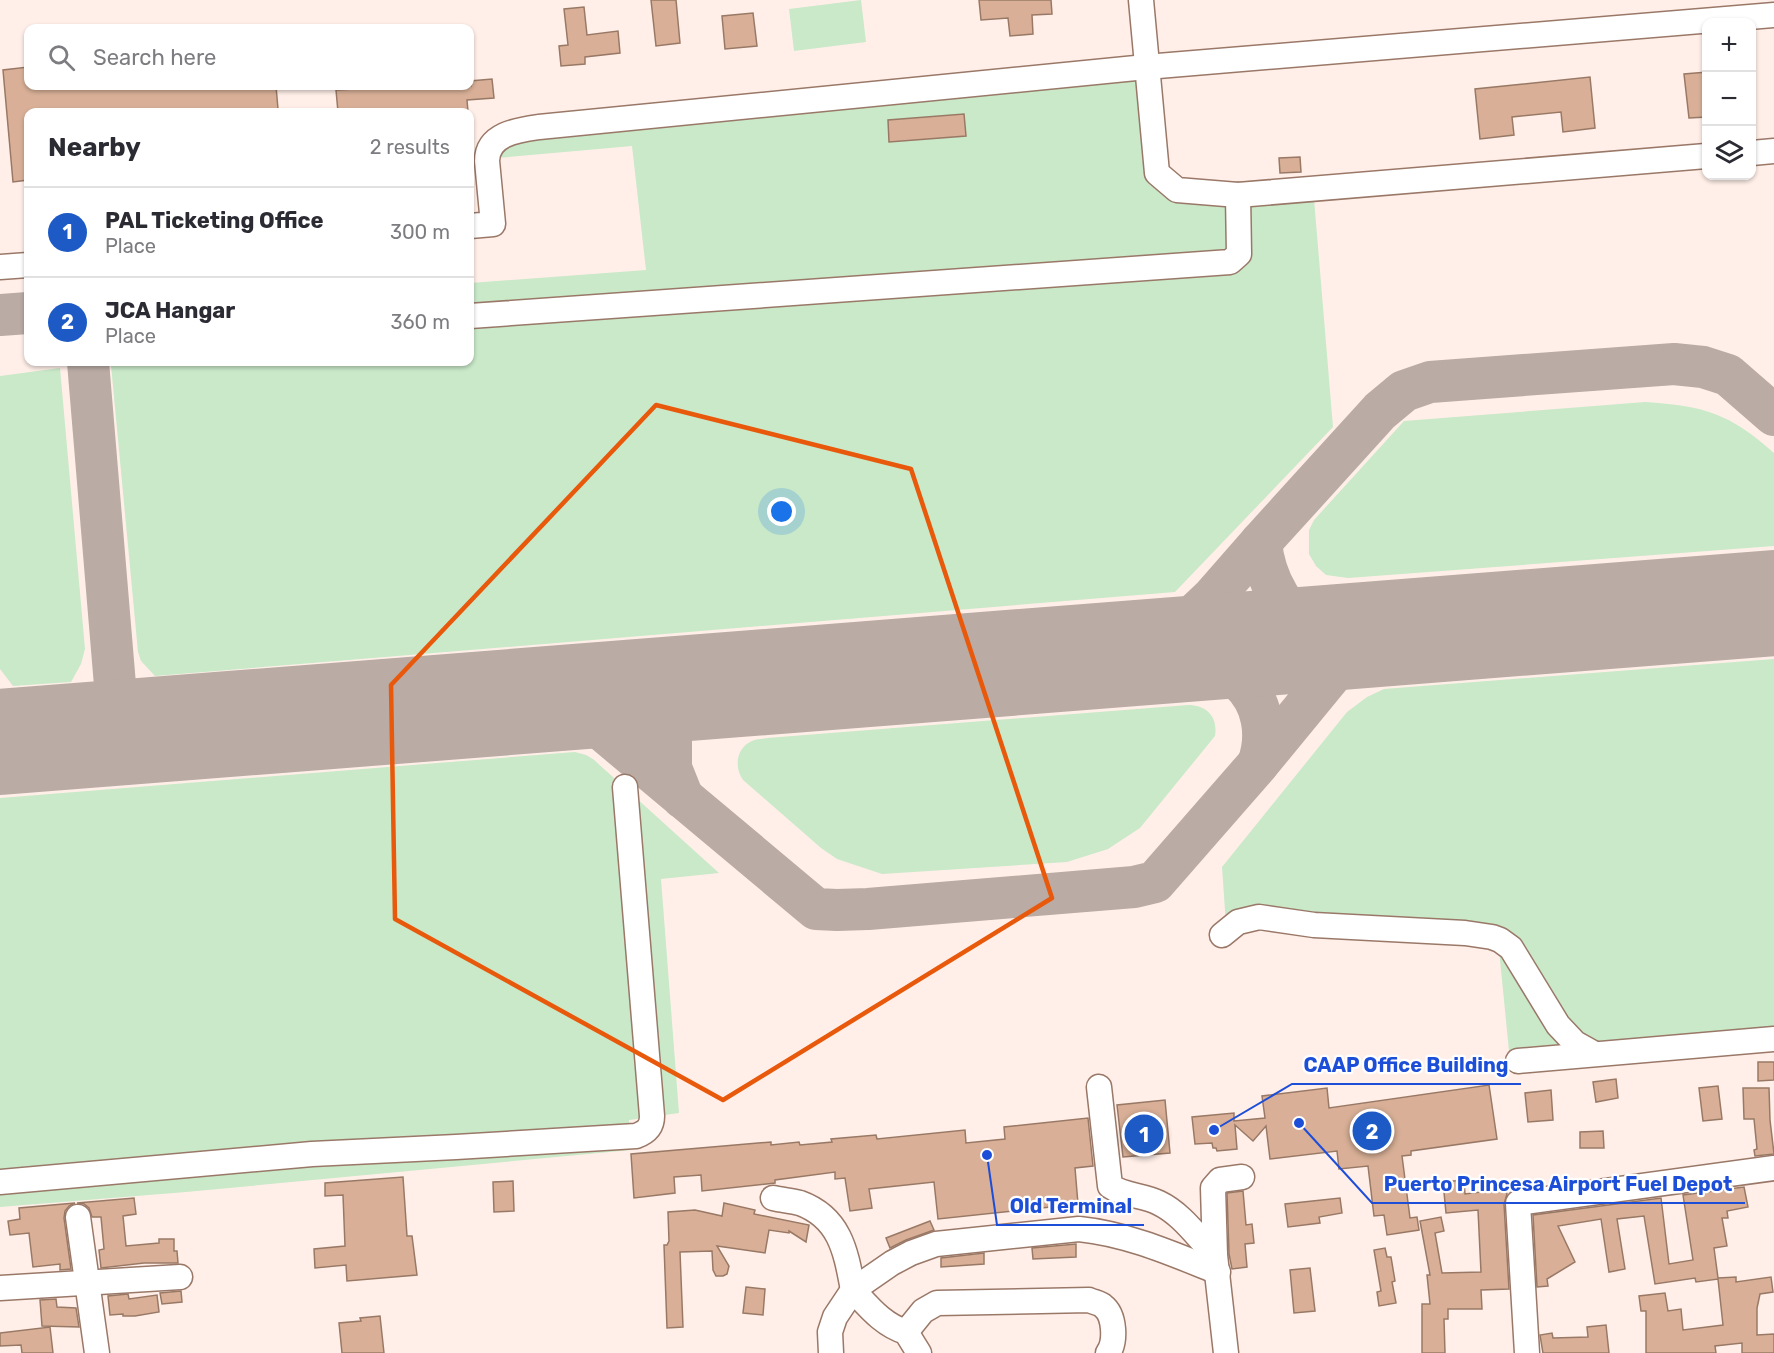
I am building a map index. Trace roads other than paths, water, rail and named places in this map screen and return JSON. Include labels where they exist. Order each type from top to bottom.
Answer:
[{"type":"street","points":[[1141,0],[1157,173],[1177,190],[1238,195],[1702,156]]},
{"type":"street","points":[[474,226],[493,224],[487,153],[490,146],[505,134],[520,130],[1146,67],[1774,15]]},
{"type":"street","points":[[1756,153],[1774,151]]},
{"type":"street","points":[[474,316],[1230,262],[1239,254],[1238,195]]},
{"type":"street","points":[[0,267],[24,265]]},
{"type":"street","points":[[0,1182],[312,1154],[636,1136],[643,1133],[652,1123],[652,1116],[625,787]]},
{"type":"street","points":[[1222,935],[1238,922],[1259,917],[1314,925],[1465,933],[1492,937],[1511,948],[1558,1025],[1575,1042],[1593,1053]]},
{"type":"street","points":[[1518,1061],[1774,1039]]},
{"type":"street","points":[[1099,1087],[1110,1186],[1117,1191],[1159,1202],[1185,1223],[1217,1264]]},
{"type":"street","points":[[1527,1353],[1518,1203],[1774,1168]]},
{"type":"street","points":[[1227,1353],[1217,1264],[1213,1188],[1220,1180],[1242,1177]]},
{"type":"street","points":[[773,1198],[801,1203],[833,1227],[842,1240],[853,1290],[878,1317],[896,1329],[906,1332],[919,1353]]},
{"type":"street","points":[[78,1217],[97,1353]]},
{"type":"street","points":[[831,1353],[830,1332],[835,1317],[853,1290],[892,1263],[936,1244],[1079,1229],[1120,1236],[1217,1264]]},
{"type":"street","points":[[0,1288],[180,1277]]},
{"type":"street","points":[[906,1332],[923,1311],[937,1303],[1089,1300],[1103,1305],[1108,1313],[1113,1345],[1108,1353]]},
{"type":"place","name":"Puerto Princesa Airport Fuel Depot","points":[[1299,1123]]},
{"type":"place","name":"CAAP Office Building","points":[[1214,1130]]},
{"type":"place","name":"JCA Hangar","points":[[1372,1131]]},
{"type":"place","name":"PAL Ticketing Office","points":[[1144,1134]]},
{"type":"place","name":"Old Terminal","points":[[987,1155]]}]
